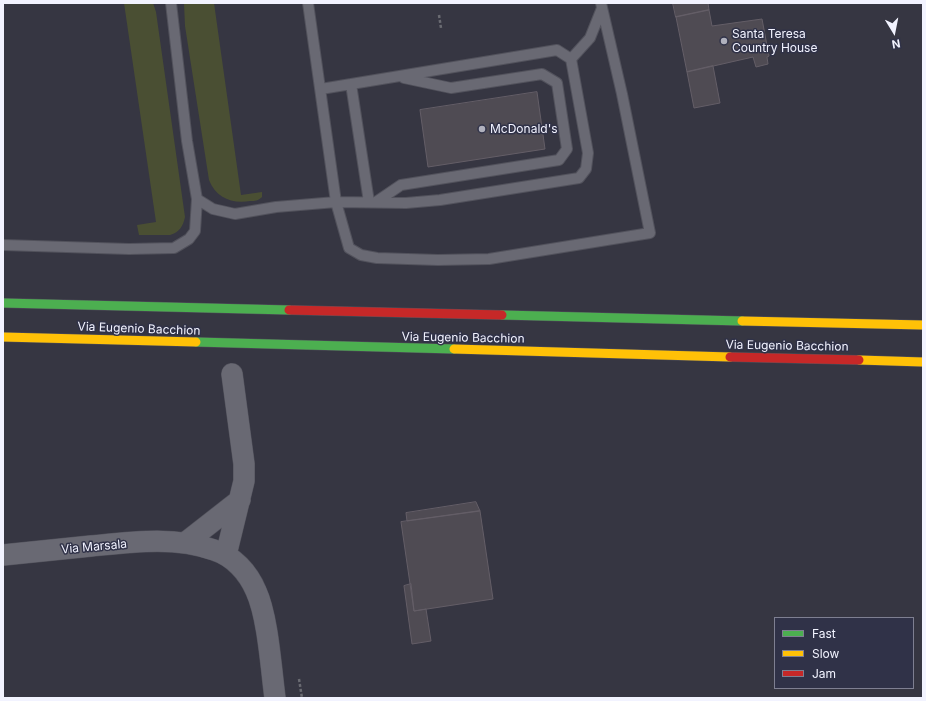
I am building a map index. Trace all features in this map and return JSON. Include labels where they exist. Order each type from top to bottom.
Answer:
[{"type":"main road","name":"Via Eugenio Bacchion","points":[[3,303],[363,313],[795,321],[923,325]]},
{"type":"main road","name":"Via Eugenio Bacchion","points":[[3,337],[923,362]]},
{"type":"street","points":[[226,555],[244,481],[244,464],[232,374]]},
{"type":"street","points":[[185,543],[240,500]]},
{"type":"street","name":"Via Marsala","points":[[3,555],[164,541],[185,543],[215,550],[226,555],[241,567],[257,592],[263,613],[275,698]]},
{"type":"lane","points":[[3,245],[129,249],[174,248],[190,239],[196,227],[197,200],[187,141],[171,3]]},
{"type":"lane","points":[[308,3],[336,202],[349,248],[361,255],[377,258],[438,260],[488,259],[650,233],[622,94],[602,5]]},
{"type":"lane","points":[[571,59],[590,38],[602,5]]},
{"type":"lane","points":[[197,200],[213,209],[235,214],[276,207],[336,202],[406,203],[440,200],[579,178],[586,169],[588,153],[571,59],[557,50],[397,77],[321,88]]},
{"type":"lane","points":[[373,202],[401,185],[559,160],[567,149],[557,83],[542,74],[451,88],[397,77]]},
{"type":"lane","points":[[351,84],[373,202]]},
{"type":"path","points":[[439,15],[441,28]]},
{"type":"path","points":[[299,678],[302,698]]},
{"type":"green space","points":[[124,3],[153,3],[156,12],[185,217],[180,228],[170,235],[139,235],[137,225],[156,222]]},
{"type":"green space","points":[[184,3],[214,3],[241,195],[262,192],[262,197],[258,200],[237,202],[225,198],[216,191],[209,180],[185,26]]},
{"type":"building","points":[[673,3],[708,3],[709,10],[676,17]]},
{"type":"building","name":"Santa Teresa Country House","points":[[709,10],[712,26],[762,19],[769,56],[767,57],[768,64],[756,67],[753,57],[687,72],[676,17]]},
{"type":"building","points":[[713,66],[720,103],[694,108],[687,72]]},
{"type":"building","name":"McDonald's","points":[[537,92],[545,149],[428,167],[420,110]]},
{"type":"building","points":[[476,502],[480,511],[407,521],[406,513]]},
{"type":"building","points":[[480,511],[493,599],[414,611],[401,522]]},
{"type":"building","points":[[411,584],[414,611],[426,609],[431,641],[412,644],[404,586]]},
{"type":"traffic: fast","points":[[3,303],[289,310]]},
{"type":"traffic: fast","points":[[502,315],[742,321]]},
{"type":"traffic: fast","points":[[196,342],[454,349]]},
{"type":"traffic: slow","points":[[742,321],[923,325]]},
{"type":"traffic: slow","points":[[3,337],[196,342]]},
{"type":"traffic: slow","points":[[454,349],[730,357]]},
{"type":"traffic: slow","points":[[859,360],[923,362]]},
{"type":"traffic: jam","points":[[289,310],[502,315]]},
{"type":"traffic: jam","points":[[730,357],[859,360]]},
{"type":"place","name":"Santa Teresa Country House","points":[[724,41]]},
{"type":"place","name":"McDonald's","points":[[482,129]]}]
